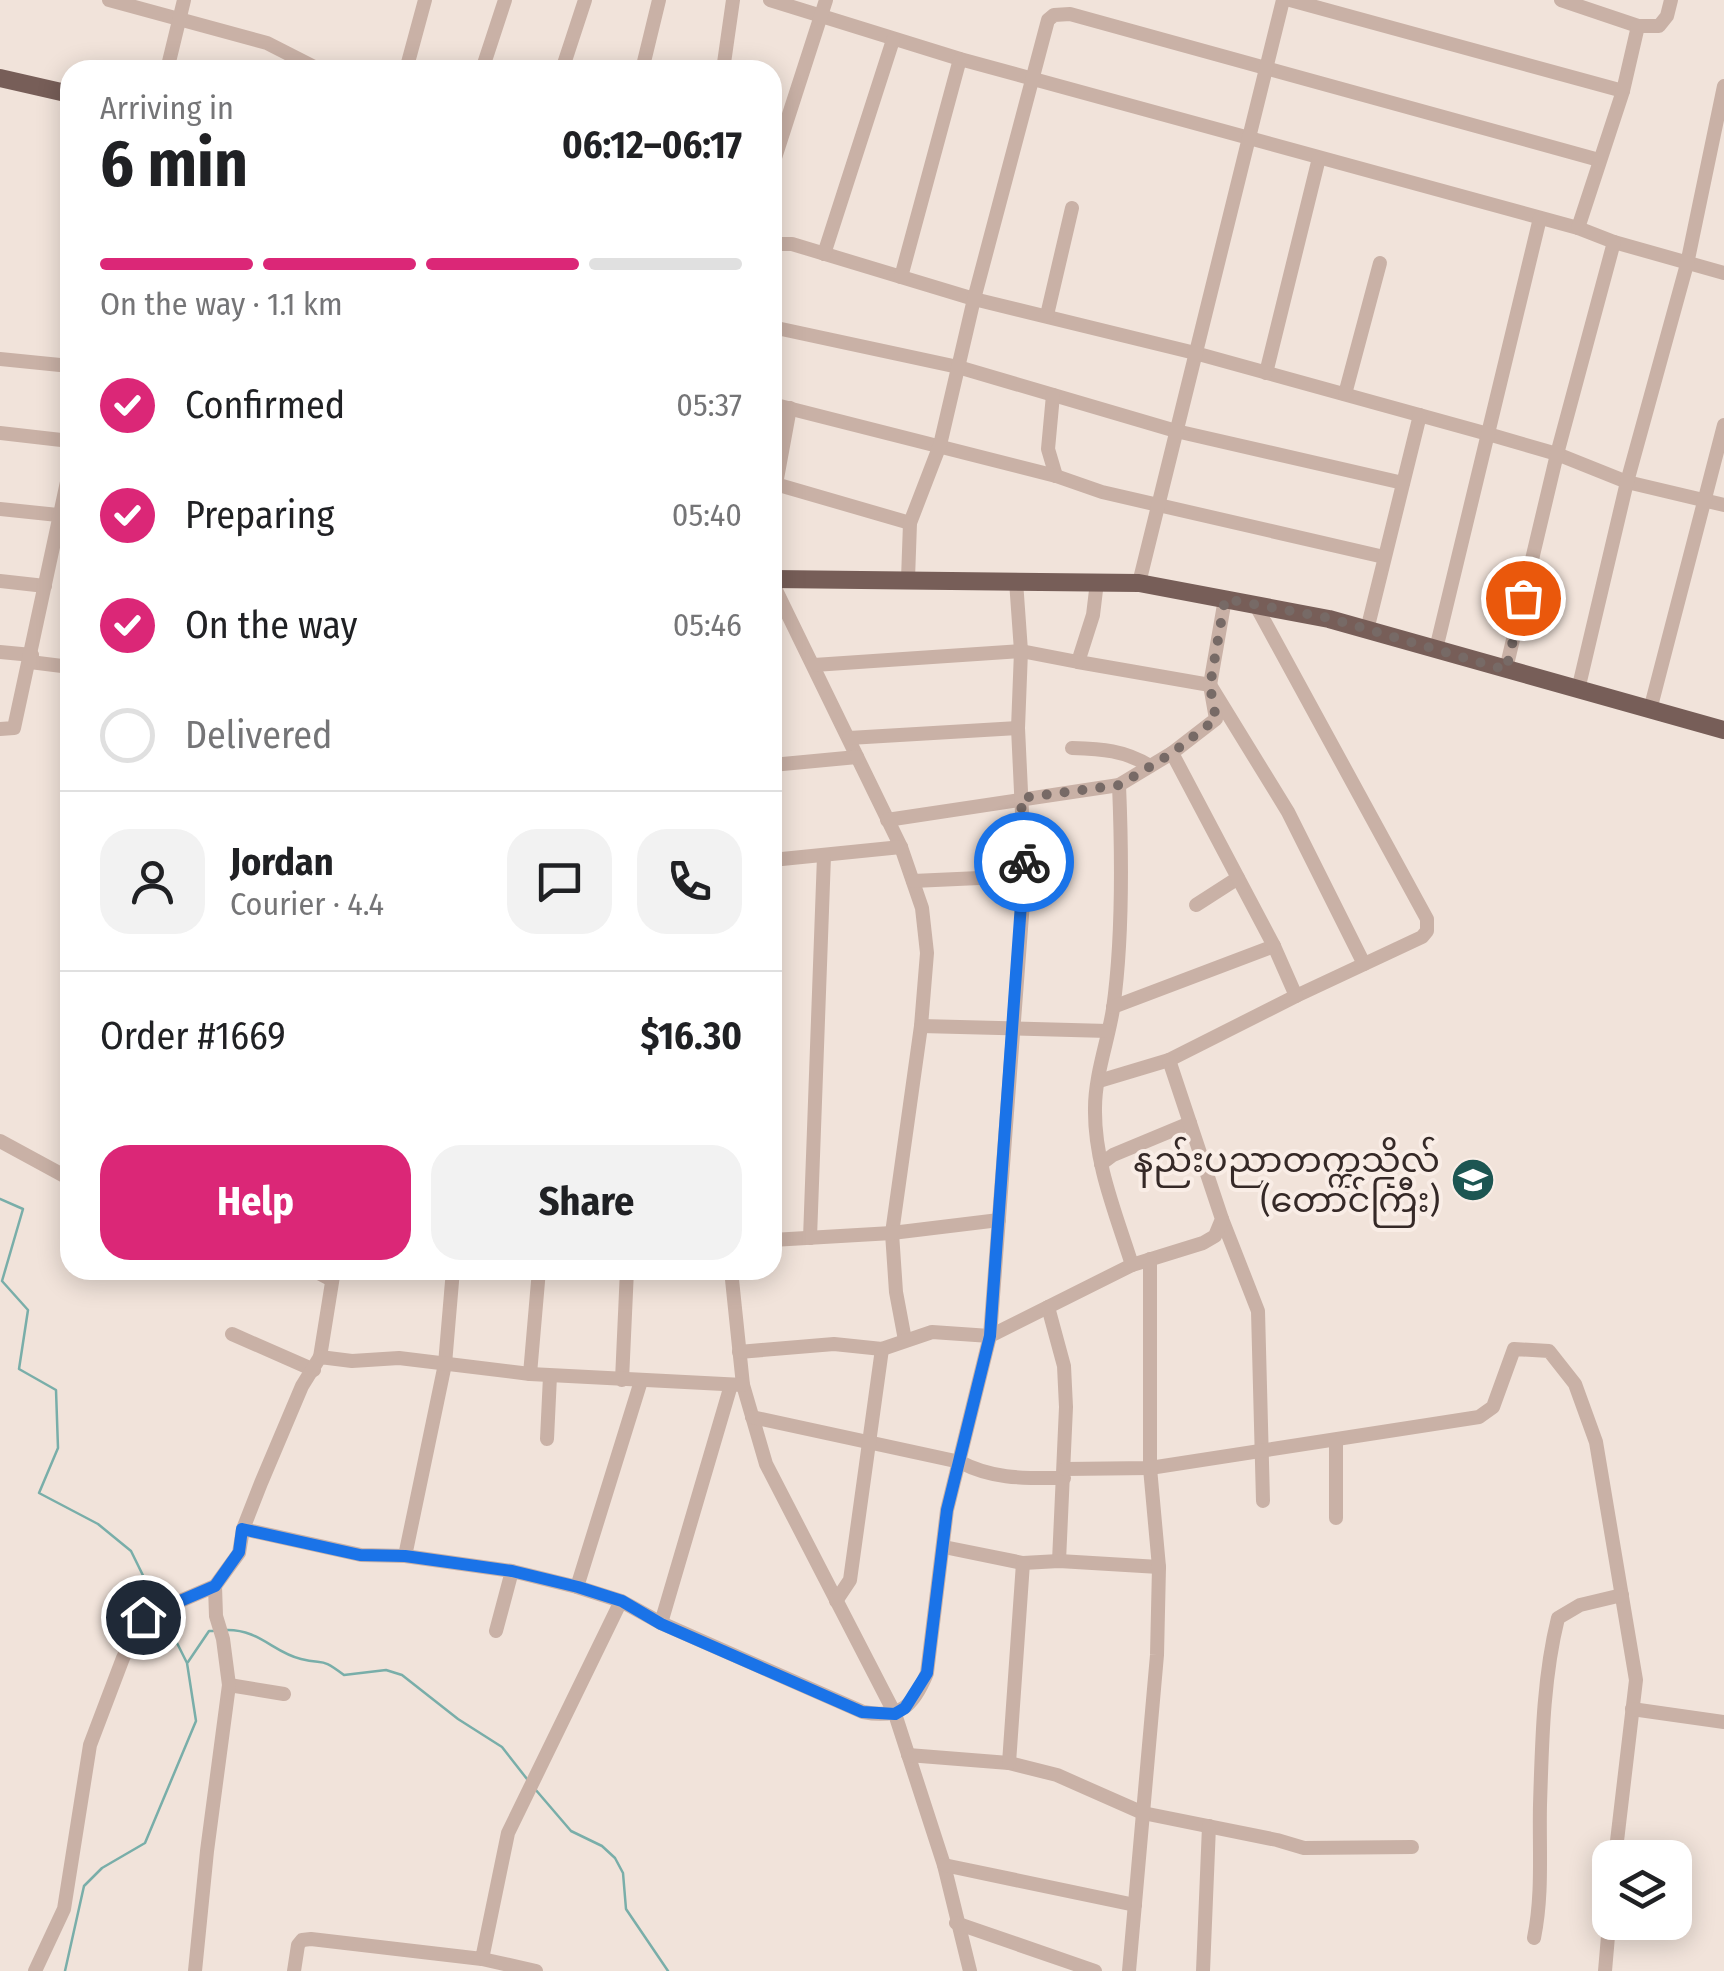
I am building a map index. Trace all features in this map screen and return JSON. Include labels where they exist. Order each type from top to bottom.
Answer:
[{"type":"main road","points":[[0,78],[60,92]]},
{"type":"main road","points":[[782,580],[1139,583],[1368,630],[1724,730]]},
{"type":"street","points":[[109,0],[267,43],[299,60]]},
{"type":"street","points":[[170,60],[184,0]]},
{"type":"street","points":[[409,60],[425,0]]},
{"type":"street","points":[[485,60],[505,0]]},
{"type":"street","points":[[565,60],[584,0]]},
{"type":"street","points":[[644,60],[659,0]]},
{"type":"street","points":[[725,60],[734,0]]},
{"type":"street","points":[[770,0],[893,40],[1578,228],[1724,273]]},
{"type":"street","points":[[782,137],[826,0]]},
{"type":"street","points":[[1139,583],[1286,0],[1623,91]]},
{"type":"street","points":[[1561,0],[1585,3],[1638,26],[1659,26],[1671,0]]},
{"type":"street","points":[[908,578],[910,523],[940,446],[974,298],[1048,20],[1054,15],[1070,14],[1598,160]]},
{"type":"street","points":[[1578,228],[1623,91],[1638,26]]},
{"type":"street","points":[[824,254],[893,40]]},
{"type":"street","points":[[901,277],[960,59]]},
{"type":"street","points":[[1578,690],[1628,482],[1687,264],[1724,86]]},
{"type":"street","points":[[1266,373],[1319,158]]},
{"type":"street","points":[[1047,316],[1072,208]]},
{"type":"street","points":[[1436,649],[1540,218]]},
{"type":"street","points":[[1506,670],[1557,454],[1614,242]]},
{"type":"street","points":[[782,244],[1420,414],[1557,454],[1628,482],[1724,506]]},
{"type":"street","points":[[1345,394],[1380,264]]},
{"type":"street","points":[[782,329],[958,366],[1176,430],[1403,483]]},
{"type":"street","points":[[0,359],[60,365]]},
{"type":"street","points":[[1053,395],[1048,449],[1056,476]]},
{"type":"street","points":[[782,406],[1056,476],[1102,492],[1384,557]]},
{"type":"street","points":[[782,446],[790,408]]},
{"type":"street","points":[[1368,630],[1420,414]]},
{"type":"street","points":[[1650,710],[1724,425]]},
{"type":"street","points":[[0,433],[60,440]]},
{"type":"street","points":[[782,486],[910,523]]},
{"type":"street","points":[[0,728],[14,728],[60,507]]},
{"type":"street","points":[[0,509],[58,515]]},
{"type":"street","points":[[53,544],[60,547]]},
{"type":"street","points":[[242,1529],[360,1555],[405,1556],[512,1571],[578,1587],[622,1601],[661,1624],[862,1712],[895,1714],[914,1698],[927,1673],[947,1510],[990,1336],[1025,876],[1016,580]]},
{"type":"street","points":[[0,581],[45,586]]},
{"type":"street","points":[[1078,662],[1094,615],[1097,582]]},
{"type":"street","points":[[886,820],[1120,785],[1172,753],[1216,719],[1210,686],[1225,599]]},
{"type":"street","points":[[782,600],[901,847],[922,908],[927,954],[921,1026],[892,1233],[896,1292],[905,1340]]},
{"type":"street","points":[[1099,1081],[1169,1060],[1422,937],[1427,931],[1427,919],[1255,604]]},
{"type":"street","points":[[814,665],[1020,651],[1210,686],[1288,812],[1364,964]]},
{"type":"street","points":[[0,652],[60,665]]},
{"type":"street","points":[[849,738],[1018,728]]},
{"type":"street","points":[[1072,748],[1130,754],[1150,766]]},
{"type":"street","points":[[1172,753],[1274,946],[1296,996]]},
{"type":"street","points":[[782,764],[857,757]]},
{"type":"street","points":[[1120,785],[1122,850],[1113,1007],[1094,1105],[1102,1164],[1132,1265]]},
{"type":"street","points":[[782,859],[901,847]]},
{"type":"street","points":[[810,1238],[824,856]]},
{"type":"street","points":[[913,880],[949,882],[1025,876]]},
{"type":"street","points":[[1196,904],[1238,878]]},
{"type":"street","points":[[1113,1007],[1274,946]]},
{"type":"street","points":[[921,1026],[1108,1032]]},
{"type":"street","points":[[1169,1060],[1222,1220],[1258,1310],[1263,1501]]},
{"type":"street","points":[[1102,1164],[1113,1155],[1190,1123]]},
{"type":"street","points":[[0,1141],[60,1174]]},
{"type":"street","points":[[782,1239],[892,1233],[999,1220]]},
{"type":"street","points":[[739,1352],[834,1344],[882,1349],[932,1332],[990,1336],[1132,1265],[1203,1243],[1215,1236],[1222,1220]]},
{"type":"street","points":[[1129,1971],[1157,1655],[1158,1567],[1150,1468],[1150,1260]]},
{"type":"street","points":[[35,1971],[64,1909],[90,1745],[123,1658],[143,1617],[215,1586],[239,1552],[242,1529],[302,1386],[317,1363],[332,1280]]},
{"type":"street","points":[[405,1556],[445,1364],[451,1280]]},
{"type":"street","points":[[530,1374],[539,1280]]},
{"type":"street","points":[[622,1380],[627,1280]]},
{"type":"street","points":[[661,1624],[737,1385],[739,1352],[733,1280]]},
{"type":"street","points":[[1048,1306],[1064,1366],[1064,1474],[1058,1561]]},
{"type":"street","points":[[232,1334],[317,1363],[399,1358],[550,1376],[737,1385]]},
{"type":"street","points":[[836,1601],[850,1580],[882,1349]]},
{"type":"street","points":[[752,1417],[960,1462],[980,1473],[1001,1477],[1150,1468],[1479,1418],[1493,1408],[1514,1350],[1549,1351],[1575,1384],[1596,1442],[1636,1680],[1616,1840]]},
{"type":"street","points":[[547,1439],[550,1376]]},
{"type":"street","points":[[578,1587],[641,1381]]},
{"type":"street","points":[[737,1385],[752,1417],[766,1464],[895,1714],[944,1864],[970,1971]]},
{"type":"street","points":[[1336,1440],[1336,1518]]},
{"type":"street","points":[[944,1547],[1023,1562],[1158,1567]]},
{"type":"street","points":[[1009,1764],[1023,1562]]},
{"type":"street","points":[[496,1631],[512,1571]]},
{"type":"street","points":[[195,1971],[206,1851],[229,1685],[216,1616],[215,1586]]},
{"type":"street","points":[[1534,1938],[1540,1907],[1544,1734],[1551,1646],[1558,1618],[1580,1604],[1622,1595]]},
{"type":"street","points":[[482,1959],[508,1834],[622,1601]]},
{"type":"street","points":[[229,1685],[284,1694]]},
{"type":"street","points":[[1632,1709],[1724,1722]]},
{"type":"street","points":[[908,1754],[1009,1764],[1057,1775],[1144,1813],[1304,1848],[1412,1847]]},
{"type":"street","points":[[1203,1971],[1209,1826]]},
{"type":"street","points":[[944,1864],[1136,1905]]},
{"type":"street","points":[[956,1922],[1095,1971]]},
{"type":"street","points":[[294,1971],[298,1945],[302,1940],[312,1939],[482,1959],[536,1971]]},
{"type":"street","points":[[1605,1971],[1608,1940]]},
{"type":"waterway","points":[[0,1199],[23,1209],[2,1281],[28,1310],[19,1369],[56,1390],[58,1448],[39,1493],[98,1524],[131,1551],[158,1606]]},
{"type":"waterway","points":[[65,1971],[84,1886],[102,1868],[145,1843],[196,1721],[187,1663],[162,1613]]},
{"type":"waterway","points":[[226,1630],[248,1633],[291,1656],[326,1664],[344,1675],[386,1670],[402,1675],[502,1747],[527,1779]]},
{"type":"waterway","points":[[188,1662],[209,1631],[213,1631]]},
{"type":"waterway","points":[[535,1789],[571,1831],[602,1846],[615,1858],[623,1873],[626,1909],[668,1971]]},
{"type":"way so far","points":[[1024,862],[1021,798],[1120,785],[1172,753],[1216,719],[1210,686],[1225,599],[1329,618],[1506,670],[1523,598]]},
{"type":"place","name":"နည်းပညာတက္ကသိုလ် (တောင်ကြီး)","points":[[1473,1180]]},
{"type":"route","points":[[143,1617],[215,1586],[239,1552],[242,1529],[360,1555],[405,1556],[512,1571],[578,1587],[622,1601],[661,1624],[862,1712],[895,1714],[905,1708],[927,1673],[947,1510],[990,1336],[1024,862]]}]
